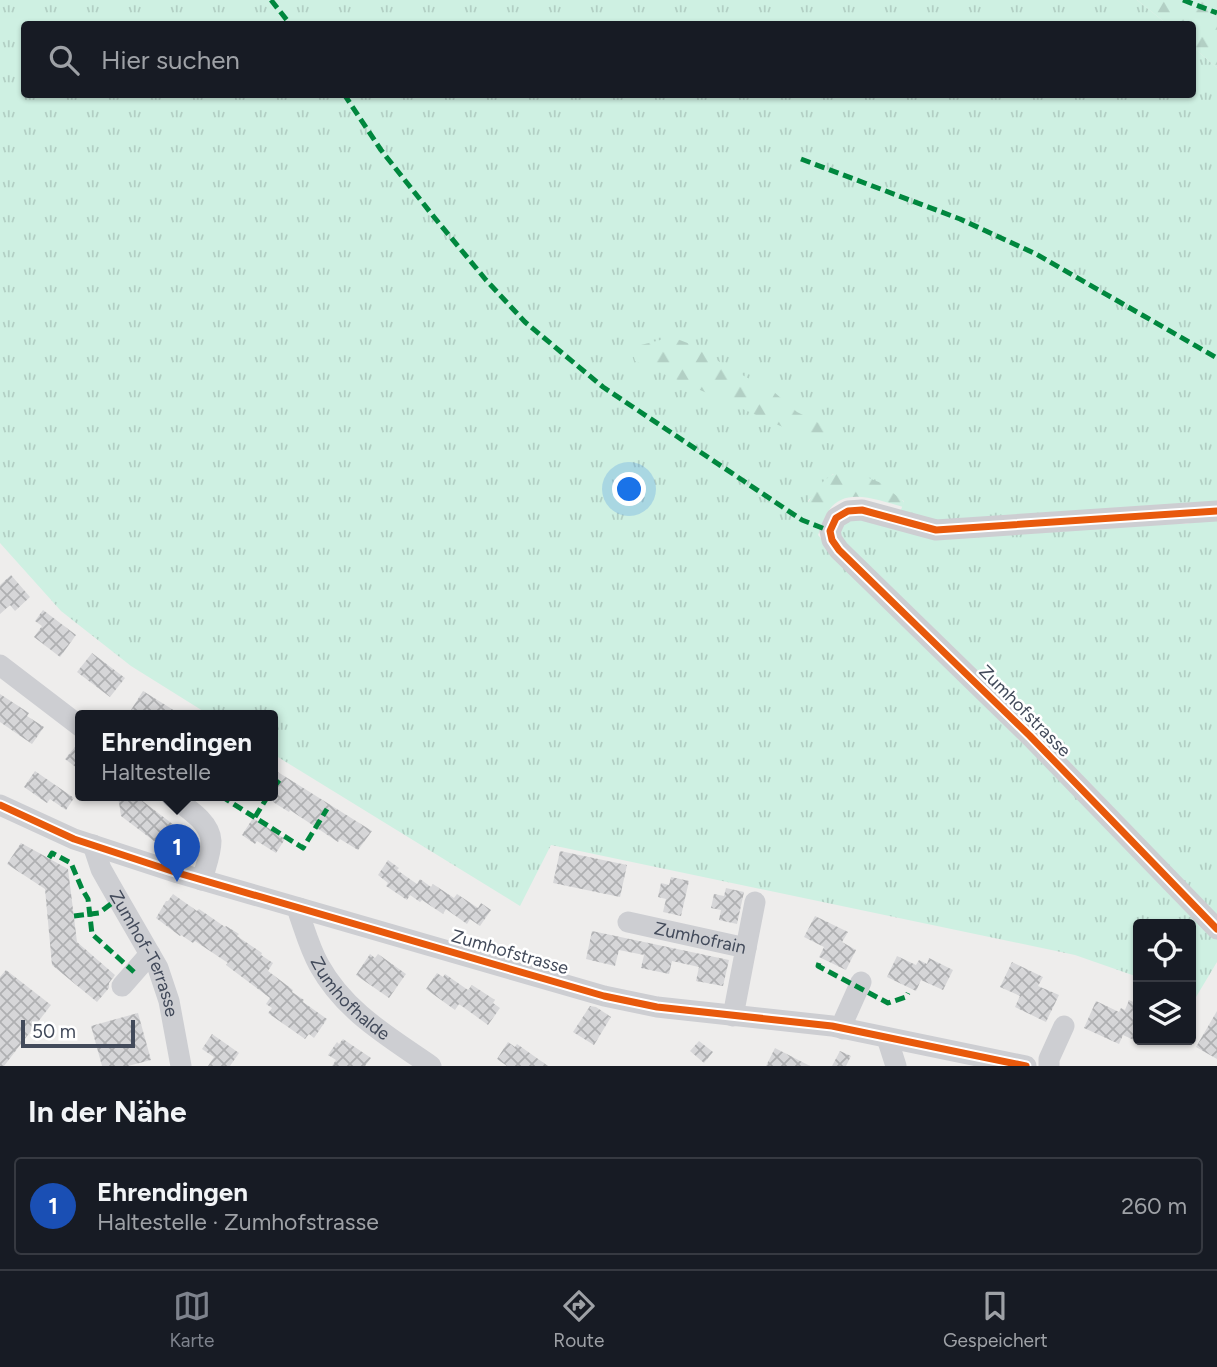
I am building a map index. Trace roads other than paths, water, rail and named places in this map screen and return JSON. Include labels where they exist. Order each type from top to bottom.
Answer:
[{"type":"street","name":"Zumhofstrasse","points":[[1217,511],[936,530],[862,510],[848,510],[836,518],[830,531],[839,550],[1030,736],[1217,929]]},
{"type":"street","points":[[0,665],[75,722]]},
{"type":"street","points":[[177,801],[206,827],[211,840],[202,880]]},
{"type":"street","name":"Zumhofstrasse","points":[[0,805],[93,845],[202,880],[604,996],[657,1007],[843,1029],[1026,1066]]},
{"type":"street","name":"Zumhof-Terrasse","points":[[93,845],[110,886],[159,968],[169,1001],[181,1066]]},
{"type":"street","points":[[746,948],[755,902]]},
{"type":"street","name":"Zumhofhalde","points":[[299,908],[314,955],[327,979],[342,998],[372,1026],[431,1066]]},
{"type":"street","name":"Zumhofrain","points":[[628,922],[746,948],[733,1016]]},
{"type":"street","points":[[122,986],[150,954]]},
{"type":"street","points":[[843,1029],[844,1020],[861,982]]},
{"type":"street","points":[[1049,1066],[1049,1059],[1064,1026]]},
{"type":"street","points":[[887,1038],[896,1066]]},
{"type":"place","name":"Ehrendingen","points":[[177,882]]}]
